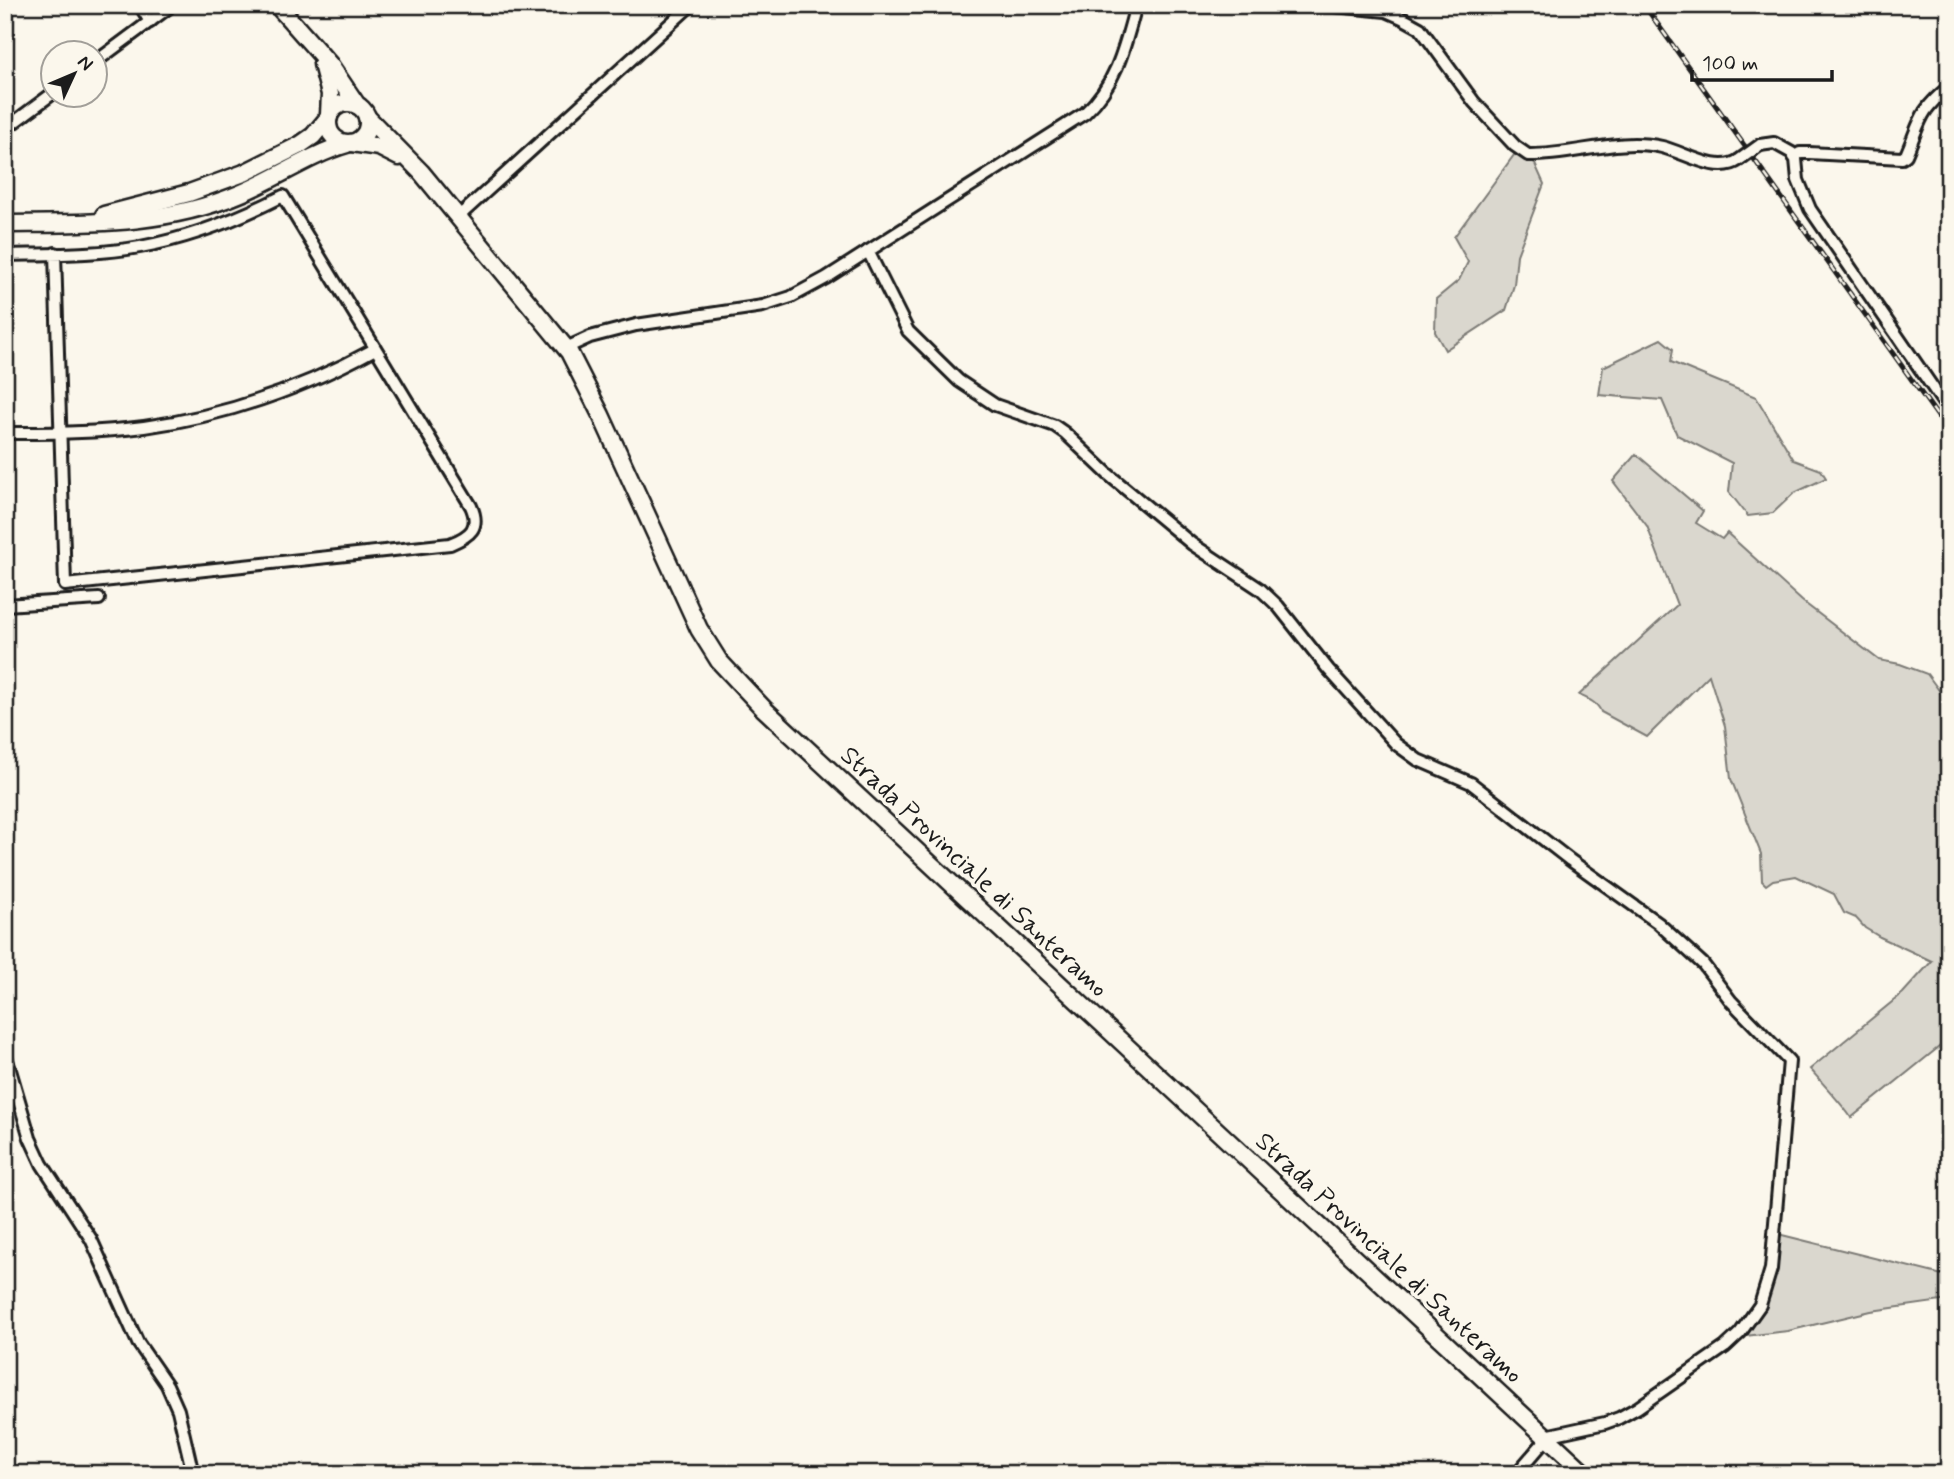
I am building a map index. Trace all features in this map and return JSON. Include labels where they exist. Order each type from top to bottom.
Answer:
[{"type":"main road","points":[[277,5],[330,65],[362,111],[385,137],[410,159],[454,215]]},
{"type":"main road","points":[[290,20],[325,68],[330,94],[329,130],[332,135],[349,143],[379,147],[397,156],[454,215]]},
{"type":"main road","points":[[5,224],[79,223],[134,221],[195,209],[238,195],[349,143],[363,136],[368,123],[362,111],[344,104],[338,106],[313,136],[244,173],[189,194],[79,223]]},
{"type":"main road","name":"Strada Provinciale di Santeramo","points":[[454,215],[566,348],[580,371],[699,629],[730,674],[764,709],[1586,1474]]},
{"type":"street","points":[[140,5],[150,22]]},
{"type":"street","points":[[454,215],[691,5]]},
{"type":"street","points":[[566,348],[590,337],[636,325],[772,304],[825,278],[1085,113],[1100,99],[1120,63],[1136,5]]},
{"type":"street","points":[[1323,5],[1386,11],[1420,28],[1474,102],[1515,146],[1528,155],[1625,145],[1664,147],[1716,164],[1734,164],[1760,145],[1774,143],[1788,150],[1794,157],[1798,180],[1810,209],[1949,411]]},
{"type":"street","points":[[108,53],[168,8]]},
{"type":"street","points":[[1794,157],[1800,153],[1810,153],[1902,158],[1906,155],[1923,112],[1929,103],[1949,87]]},
{"type":"street","points":[[5,129],[38,104]]},
{"type":"street","points":[[5,255],[55,253],[110,251],[161,243],[209,228],[283,196],[477,517],[475,527],[462,540],[450,544],[65,585],[55,253]]},
{"type":"street","points":[[868,251],[908,331],[959,381],[995,405],[1055,426],[1192,544],[1261,589],[1396,744],[1418,760],[1471,783],[1570,860],[1658,923],[1703,964],[1731,1001],[1789,1061],[1772,1245],[1773,1262],[1759,1305],[1735,1339],[1637,1408],[1605,1423],[1550,1435],[1516,1474]]},
{"type":"street","points":[[5,433],[145,427],[237,407],[344,366],[375,349]]},
{"type":"street","points":[[5,605],[99,599]]},
{"type":"street","points":[[5,1052],[30,1138],[42,1164],[91,1239],[138,1343],[167,1385],[178,1410],[193,1474]]},
{"type":"shaded area","points":[[1517,151],[1531,155],[1544,184],[1517,255],[1514,285],[1506,310],[1445,350],[1435,332],[1436,299],[1459,280],[1468,262],[1454,237]]},
{"type":"shaded area","points":[[1661,339],[1673,349],[1671,362],[1756,397],[1794,460],[1821,470],[1826,478],[1794,493],[1773,513],[1748,516],[1729,492],[1732,463],[1677,435],[1662,400],[1599,395],[1603,367]]},
{"type":"shaded area","points":[[1636,454],[1703,511],[1696,523],[1722,539],[1727,533],[1802,601],[1879,660],[1927,674],[1949,704],[1949,1037],[1851,1118],[1810,1069],[1903,993],[1932,961],[1865,928],[1856,918],[1844,913],[1834,894],[1796,876],[1773,880],[1766,885],[1762,881],[1761,854],[1731,779],[1725,726],[1709,675],[1647,737],[1601,712],[1595,704],[1579,695],[1677,605],[1647,526],[1613,481]]},
{"type":"shaded area","points":[[1778,1234],[1942,1275],[1949,1270],[1949,1300],[1871,1311],[1788,1331],[1745,1336],[1773,1282]]},
{"type":"railway","points":[[1644,5],[1949,432]]}]
